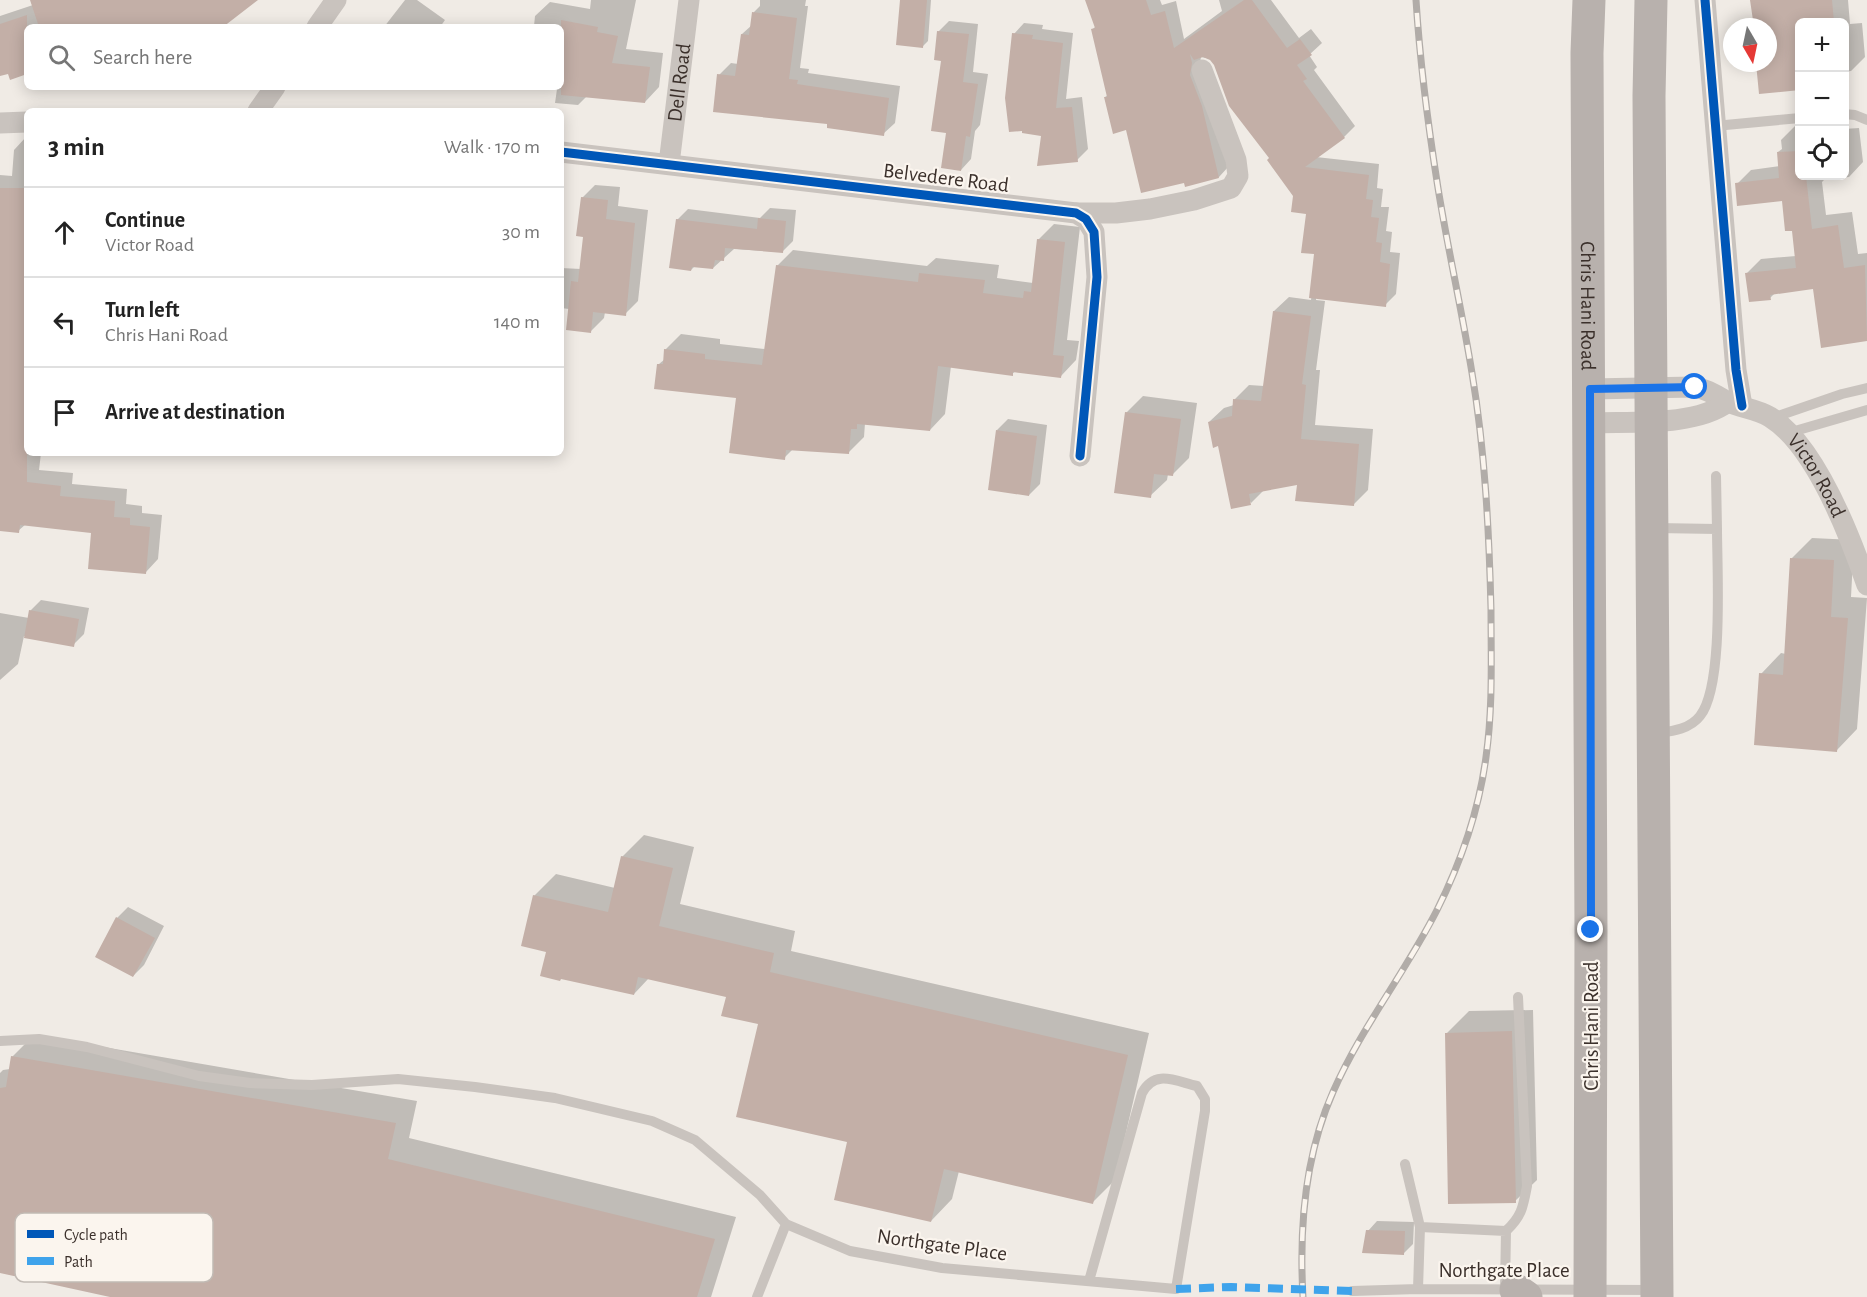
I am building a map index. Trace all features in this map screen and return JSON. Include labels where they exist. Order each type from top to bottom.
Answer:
[{"type":"main road","name":"Chris Hani Road","points":[[1589,0],[1587,64],[1590,389],[1590,1293]]},
{"type":"main road","points":[[1651,0],[1649,96],[1657,1294]]},
{"type":"street","points":[[319,24],[336,0]]},
{"type":"street","name":"Dell Road","points":[[669,164],[689,0]]},
{"type":"street","points":[[1589,423],[1691,418],[1735,404],[1736,370],[1705,0]]},
{"type":"street","name":"Belvedere Road","points":[[564,152],[1076,213],[1116,213],[1150,209],[1194,200],[1231,188],[1238,176],[1236,160],[1202,70]]},
{"type":"street","points":[[260,108],[273,90]]},
{"type":"street","points":[[0,123],[24,122]]},
{"type":"street","points":[[1076,213],[1086,219],[1094,232],[1097,277],[1080,456]]},
{"type":"street","name":"Victor Road","points":[[1590,389],[1695,387],[1709,390],[1780,426],[1793,437],[1810,459],[1826,488],[1867,585]]},
{"type":"lane","points":[[1849,114],[1867,120]]},
{"type":"lane","points":[[1715,126],[1795,118]]},
{"type":"lane","points":[[1780,426],[1842,394],[1867,388]]},
{"type":"lane","points":[[1780,426],[1867,410]]},
{"type":"lane","points":[[1654,734],[1677,730],[1691,724],[1704,710],[1709,693],[1717,637],[1716,476]]},
{"type":"lane","points":[[1653,528],[1717,529]]},
{"type":"lane","points":[[1420,1227],[1506,1231],[1516,1222],[1522,1210],[1527,1186],[1518,997]]},
{"type":"lane","points":[[0,1041],[39,1039],[77,1045],[199,1076],[250,1083],[312,1085],[398,1079],[475,1087],[555,1098],[652,1121],[695,1140],[760,1196],[786,1224],[757,1297]]},
{"type":"lane","name":"Northgate Place","points":[[786,1224],[849,1251],[942,1268],[1176,1289],[1205,1099],[1197,1086],[1159,1078],[1151,1080],[1142,1093],[1089,1281]]},
{"type":"lane","points":[[1405,1164],[1420,1227],[1419,1289]]},
{"type":"lane","points":[[1506,1231],[1516,1292]]},
{"type":"lane","name":"Northgate Place","points":[[1352,1291],[1419,1289],[1657,1294]]},
{"type":"building","points":[[30,0],[258,0],[227,24],[38,24]]},
{"type":"building","points":[[900,0],[927,0],[923,48],[896,45]]},
{"type":"building","points":[[1085,0],[1146,0],[1151,15],[1165,11],[1174,48],[1244,0],[1252,0],[1287,48],[1300,39],[1312,55],[1297,65],[1307,79],[1303,81],[1345,138],[1305,167],[1369,175],[1366,199],[1373,200],[1371,217],[1379,218],[1376,242],[1382,243],[1380,262],[1390,264],[1386,307],[1309,298],[1314,254],[1301,253],[1306,214],[1291,212],[1293,196],[1267,160],[1269,158],[1229,106],[1210,60],[1203,57],[1194,60],[1190,54],[1192,63],[1190,75],[1202,106],[1219,178],[1185,187],[1184,183],[1141,193],[1126,130],[1113,134],[1091,29],[1095,28]]},
{"type":"building","points":[[1750,0],[1832,0],[1834,18],[1795,18],[1795,90],[1759,94],[1757,72],[1777,72],[1777,18],[1753,18]]},
{"type":"building","points":[[752,12],[797,18],[789,79],[798,80],[797,84],[889,98],[884,136],[827,128],[827,124],[713,112],[717,74],[735,76],[741,34],[749,35]]},
{"type":"building","points":[[27,15],[27,24],[24,24],[24,75],[10,80],[8,74],[0,76],[0,24]]},
{"type":"building","points":[[561,20],[598,27],[597,32],[618,36],[612,63],[650,67],[645,103],[561,95],[561,90],[564,90],[564,24],[561,24]]},
{"type":"building","points":[[937,31],[969,34],[963,82],[978,84],[970,137],[966,136],[961,171],[941,168],[946,133],[931,131],[941,61],[934,60]]},
{"type":"building","points":[[1012,33],[1033,35],[1032,39],[1063,43],[1056,108],[1072,107],[1078,162],[1037,166],[1041,136],[1022,133],[1022,131],[1009,132],[1005,98]]},
{"type":"building","points":[[1795,151],[1795,180],[1806,180],[1812,229],[1838,225],[1844,268],[1865,265],[1867,341],[1821,348],[1813,289],[1770,295],[1771,300],[1749,302],[1745,273],[1796,268],[1792,231],[1785,231],[1782,201],[1737,206],[1735,183],[1779,178],[1777,152]]},
{"type":"building","points":[[0,188],[24,188],[24,456],[27,456],[27,482],[61,486],[60,496],[115,501],[114,517],[130,518],[130,525],[150,527],[146,574],[88,569],[91,533],[20,525],[19,533],[0,531]]},
{"type":"building","points":[[581,197],[608,200],[606,219],[635,223],[626,316],[593,312],[591,333],[566,330],[571,281],[578,282],[583,237],[576,236]]},
{"type":"building","points":[[758,218],[786,221],[783,253],[725,248],[724,261],[715,260],[713,269],[692,267],[691,271],[669,268],[676,219],[757,229]]},
{"type":"building","points":[[1037,239],[1065,242],[1053,355],[1064,356],[1061,378],[1013,372],[1013,376],[938,366],[930,431],[857,424],[857,429],[851,429],[849,454],[786,450],[785,460],[729,453],[736,398],[654,389],[657,364],[663,364],[664,349],[705,354],[705,359],[762,365],[776,265],[918,282],[919,273],[985,280],[983,293],[1023,298],[1024,291],[1031,292]]},
{"type":"building","points":[[1273,311],[1311,316],[1302,384],[1306,385],[1301,439],[1359,444],[1354,506],[1295,501],[1297,485],[1249,494],[1251,505],[1231,509],[1218,446],[1213,448],[1208,422],[1232,416],[1233,399],[1261,401]]},
{"type":"building","points":[[1125,412],[1181,419],[1173,476],[1154,474],[1151,498],[1114,493]]},
{"type":"building","points":[[996,430],[1037,436],[1029,496],[988,490]]},
{"type":"building","points":[[1790,558],[1834,560],[1831,617],[1848,618],[1837,752],[1754,745],[1759,673],[1783,675]]},
{"type":"building","points":[[29,610],[79,619],[74,647],[24,638]]},
{"type":"building","points":[[621,856],[673,868],[659,926],[774,953],[770,972],[1128,1055],[1093,1204],[944,1169],[931,1222],[834,1200],[847,1142],[736,1117],[758,1024],[721,1016],[726,997],[638,977],[634,995],[561,979],[560,981],[540,976],[546,952],[521,946],[533,895],[608,912]]},
{"type":"building","points":[[116,917],[155,938],[133,977],[95,957]]},
{"type":"building","points":[[1512,1031],[1516,1203],[1448,1204],[1445,1033]]},
{"type":"building","points":[[11,1056],[396,1123],[388,1159],[715,1239],[697,1297],[110,1297],[41,1282],[213,1282],[213,1213],[15,1213],[15,1276],[0,1273],[0,1088],[6,1087]]},
{"type":"building","points":[[1366,1230],[1405,1231],[1404,1255],[1362,1253]]},
{"type":"railway","points":[[1303,1297],[1302,1245],[1306,1192],[1310,1166],[1324,1116],[1344,1068],[1437,910],[1454,873],[1479,797],[1490,720],[1491,609],[1488,520],[1483,461],[1472,373],[1431,141],[1416,0]]},
{"type":"marked path","points":[[1176,1289],[1231,1287],[1352,1291]]},
{"type":"cycle path","points":[[1705,0],[1736,370],[1742,406]]},
{"type":"cycle path","points":[[564,152],[1076,213],[1086,219],[1094,232],[1097,277],[1080,456]]},
{"type":"route","points":[[1591,930],[1590,389],[1695,387]]}]
